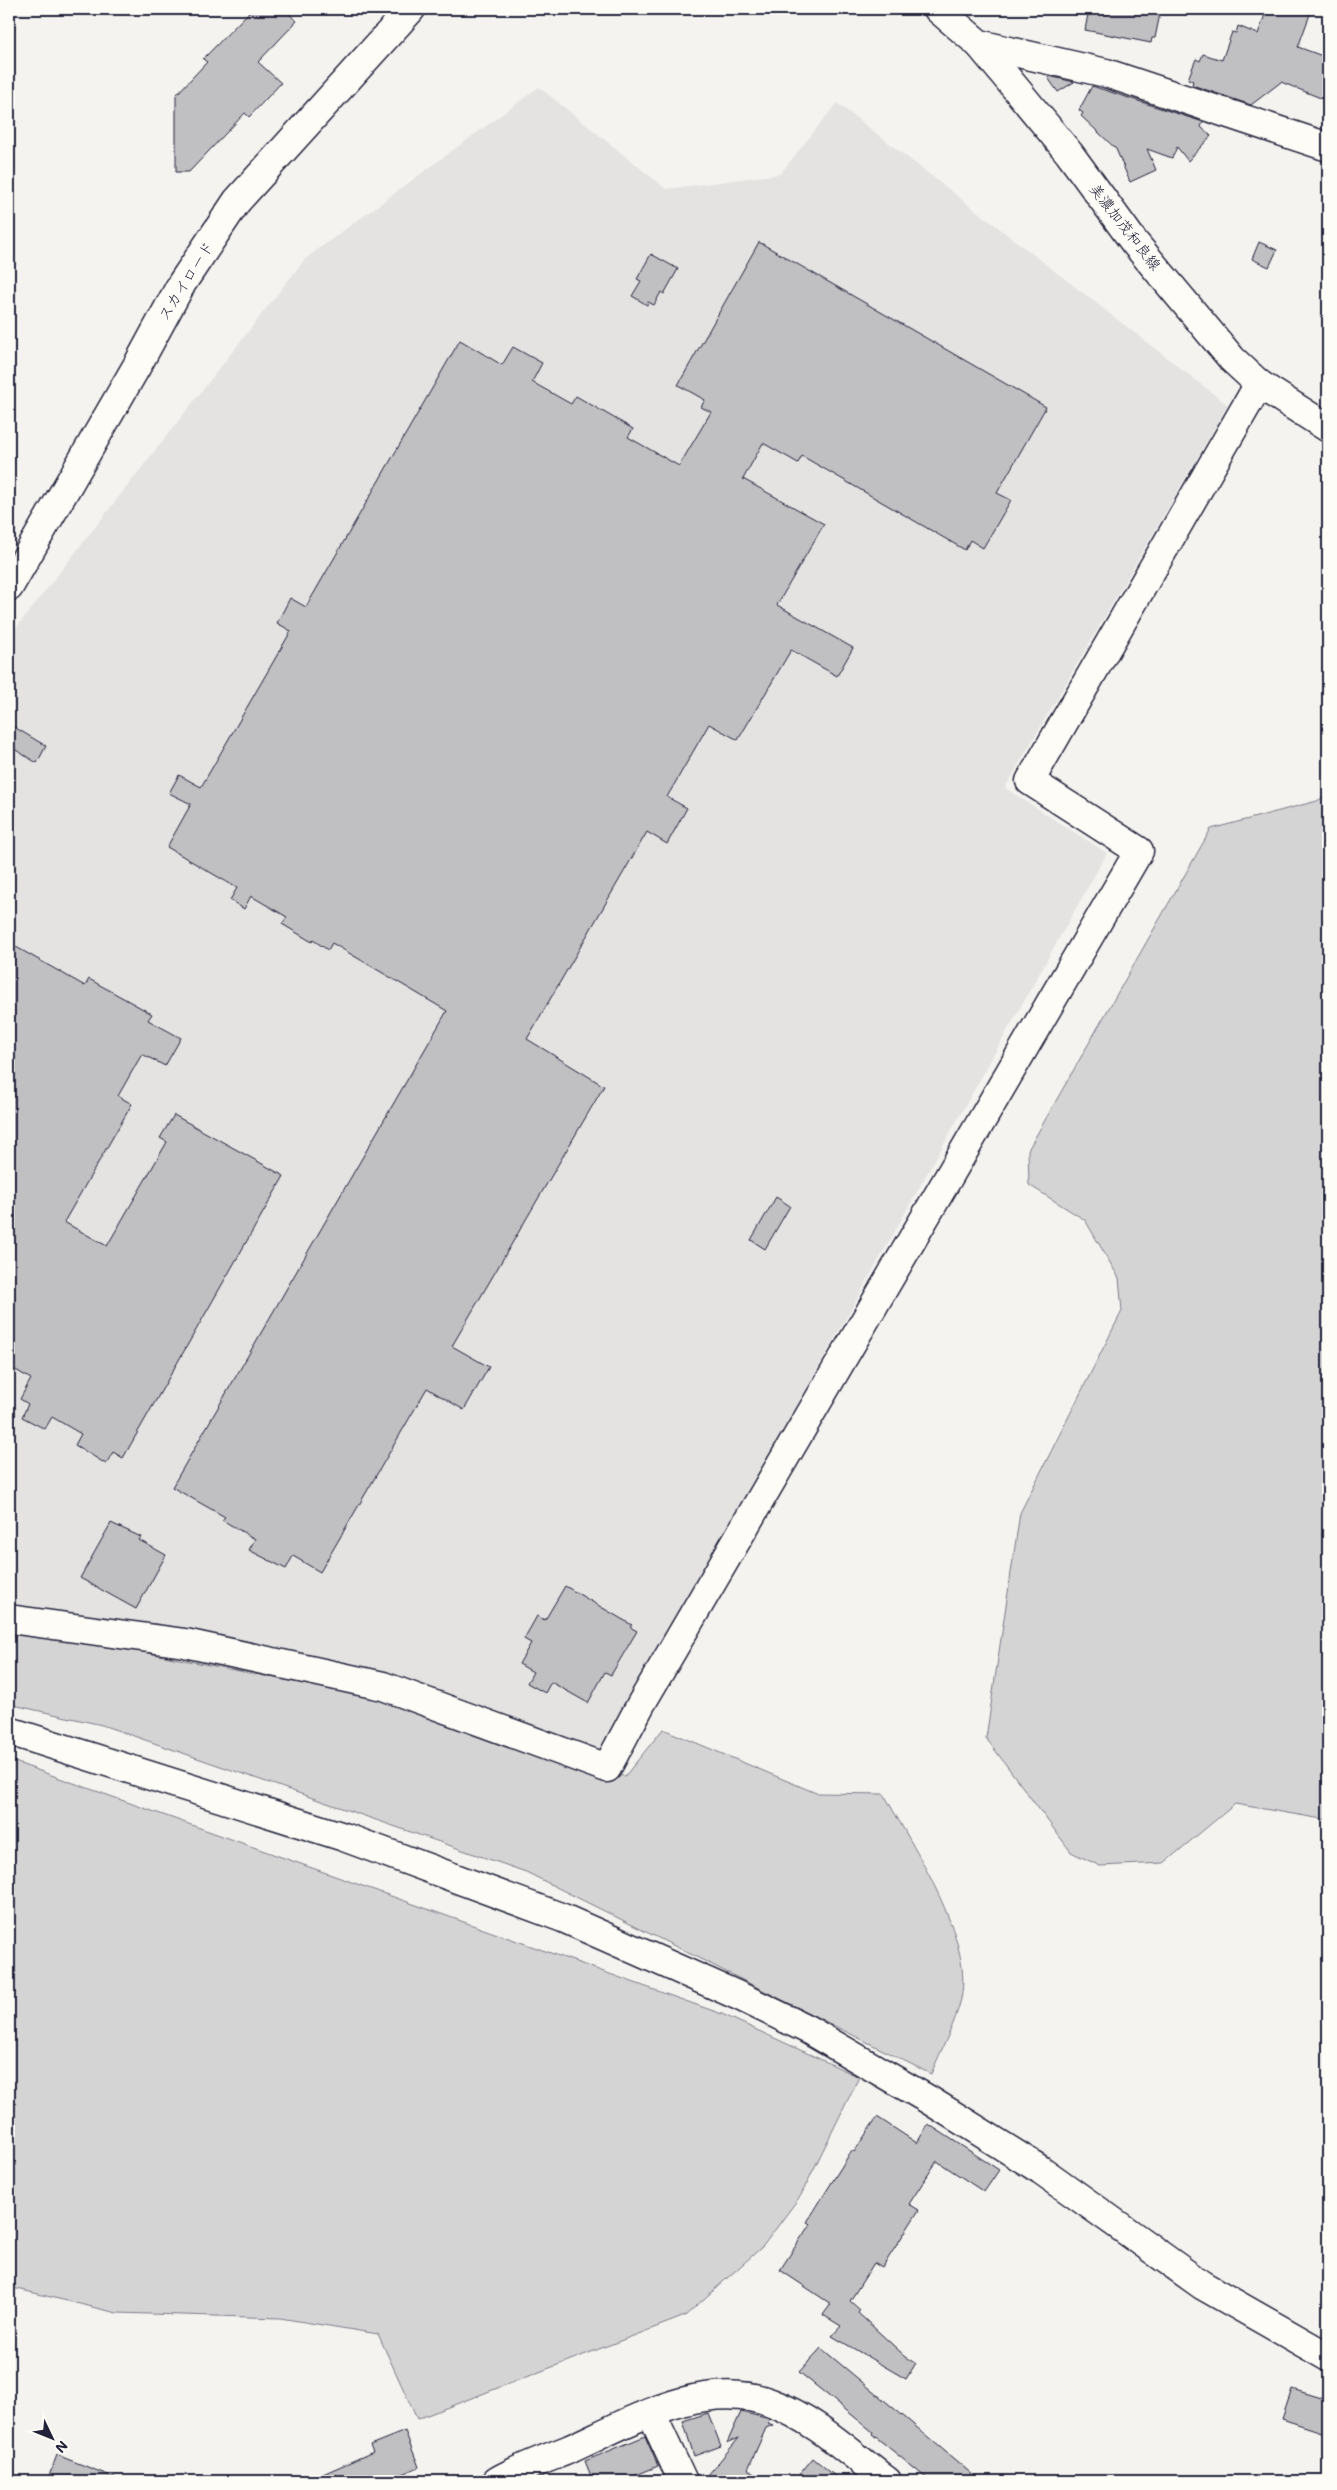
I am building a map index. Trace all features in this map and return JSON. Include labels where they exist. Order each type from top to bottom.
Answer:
[{"type":"street","name":"スカイロード","points":[[9,587],[133,373],[182,283],[237,201],[411,9]]},
{"type":"street","name":"美濃加茂和良線","points":[[938,9],[979,44],[1069,153],[1134,242],[1232,359],[1259,384],[1328,428]]},
{"type":"street","points":[[979,44],[1106,73],[1328,147]]},
{"type":"street","points":[[9,1619],[185,1643],[383,1686],[606,1768],[641,1704],[1139,851],[1030,781],[1259,384]]},
{"type":"street","points":[[9,1731],[344,1837],[563,1918],[739,1996],[807,2029],[929,2100],[1040,2170],[1202,2285],[1328,2357]]},
{"type":"street","points":[[497,2481],[651,2413],[690,2400],[736,2395],[771,2402],[805,2419],[887,2481]]},
{"type":"street","points":[[651,2413],[683,2481]]},
{"type":"shaded area","points":[[539,87],[666,189],[780,174],[837,103],[1228,405],[1005,788],[1107,853],[592,1771],[9,1628],[9,637],[305,259]]},
{"type":"shaded area","points":[[1328,794],[1328,1820],[1235,1804],[1164,1863],[1100,1866],[1071,1852],[986,1738],[1020,1513],[1122,1311],[1119,1278],[1085,1220],[1029,1185],[1028,1150],[1211,829],[1317,801]]},
{"type":"shaded area","points":[[9,1628],[38,1631],[380,1699],[592,1771],[625,1776],[663,1729],[816,1793],[884,1794],[925,1867],[950,1922],[959,1949],[963,1975],[961,1999],[952,2027],[931,2074],[526,1872],[102,1725],[9,1704]]},
{"type":"shaded area","points":[[9,1760],[722,2014],[859,2077],[801,2195],[763,2246],[685,2316],[417,2419],[378,2334],[280,2318],[117,2313],[9,2287]]},
{"type":"building","points":[[252,9],[283,9],[297,21],[258,62],[281,83],[249,117],[245,113],[189,172],[176,172],[176,95],[207,62],[203,59]]},
{"type":"building","points":[[1089,9],[1161,9],[1155,38],[1152,38],[1151,43],[1085,30]]},
{"type":"building","points":[[1267,9],[1312,9],[1298,47],[1328,58],[1328,101],[1281,82],[1251,105],[1192,85],[1193,81],[1188,79],[1196,59],[1200,61],[1203,54],[1222,60],[1232,32],[1236,33],[1238,26],[1258,34]]},
{"type":"building","points":[[1049,76],[1074,82],[1058,92],[1048,78]]},
{"type":"building","points":[[1092,86],[1203,122],[1201,127],[1211,136],[1188,161],[1177,147],[1172,158],[1147,149],[1156,170],[1130,182],[1116,149],[1081,116],[1083,113],[1079,110]]},
{"type":"building","points":[[759,242],[1046,407],[997,493],[1011,500],[983,548],[970,540],[965,550],[802,456],[798,463],[763,443],[743,479],[824,524],[777,605],[853,648],[837,676],[791,650],[738,740],[709,724],[667,797],[687,808],[667,844],[647,832],[527,1039],[604,1086],[452,1346],[489,1367],[464,1410],[427,1388],[320,1572],[293,1556],[286,1569],[249,1550],[255,1539],[222,1520],[225,1517],[172,1487],[447,1011],[332,943],[328,950],[313,940],[312,942],[282,924],[287,917],[251,896],[244,909],[230,900],[237,888],[167,847],[191,804],[169,793],[179,775],[201,787],[291,631],[277,623],[290,598],[306,607],[460,340],[502,365],[513,347],[542,363],[532,382],[571,404],[576,396],[633,429],[628,437],[679,466],[711,412],[701,407],[705,400],[678,385]]},
{"type":"building","points":[[1259,242],[1277,250],[1269,267],[1252,259]]},
{"type":"building","points":[[651,254],[678,269],[664,294],[661,292],[654,305],[648,302],[647,305],[632,296],[641,281],[637,279]]},
{"type":"building","points":[[9,724],[46,746],[37,763],[9,746]]},
{"type":"building","points":[[9,943],[85,986],[89,979],[152,1014],[148,1020],[181,1038],[165,1066],[142,1054],[118,1096],[132,1104],[64,1222],[107,1246],[167,1142],[160,1138],[174,1115],[284,1176],[123,1458],[113,1452],[106,1464],[75,1445],[81,1434],[52,1417],[45,1429],[22,1417],[28,1404],[20,1399],[31,1379],[9,1366]]},
{"type":"building","points":[[776,1197],[790,1206],[765,1249],[751,1240]]},
{"type":"building","points":[[111,1523],[141,1537],[139,1540],[166,1555],[136,1609],[80,1578]]},
{"type":"building","points":[[565,1586],[632,1625],[630,1627],[637,1631],[611,1675],[605,1672],[588,1703],[551,1682],[545,1693],[527,1683],[533,1672],[519,1664],[531,1643],[524,1639],[537,1616],[545,1620]]},
{"type":"building","points":[[877,2117],[917,2143],[928,2124],[999,2170],[984,2192],[937,2161],[909,2204],[919,2210],[882,2268],[874,2263],[850,2301],[860,2310],[858,2313],[906,2357],[916,2363],[906,2379],[832,2336],[841,2326],[823,2315],[831,2304],[780,2270],[810,2224],[807,2222],[852,2150],[854,2152]]},
{"type":"building","points":[[821,2348],[980,2481],[930,2481],[872,2434],[873,2432],[799,2372]]},
{"type":"building","points":[[1292,2389],[1328,2400],[1328,2434],[1282,2419]]},
{"type":"building","points":[[741,2412],[770,2419],[768,2423],[773,2425],[766,2428],[748,2469],[762,2481],[703,2481],[739,2438],[727,2443]]},
{"type":"building","points":[[708,2413],[721,2446],[694,2456],[683,2421]]},
{"type":"building","points":[[405,2431],[419,2467],[385,2481],[307,2481],[373,2452],[370,2445]]},
{"type":"building","points":[[645,2436],[658,2466],[622,2481],[593,2481],[585,2461]]},
{"type":"building","points":[[57,2455],[121,2480],[47,2481]]},
{"type":"building","points":[[813,2458],[841,2481],[794,2481]]}]
